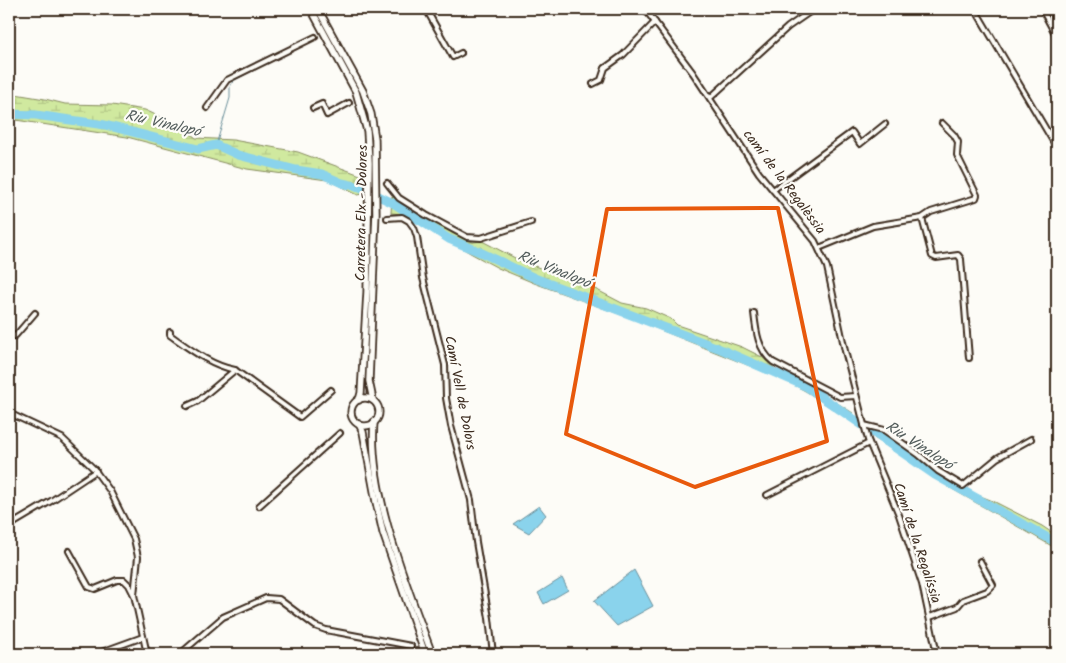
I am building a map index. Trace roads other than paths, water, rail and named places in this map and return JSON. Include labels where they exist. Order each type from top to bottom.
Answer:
[{"type":"main road","name":"Carretera Elx - Dolores","points":[[311,9],[362,106],[368,131],[367,292],[359,400]]},
{"type":"main road","name":"Carretera Elx - Dolores","points":[[318,9],[357,78],[367,102],[375,139],[377,171],[376,213],[369,381],[373,400]]},
{"type":"main road","points":[[425,654],[384,533],[374,495],[364,432],[352,417],[353,406],[359,400],[373,400],[379,412],[374,422],[373,439],[388,525],[432,654]]},
{"type":"main road","points":[[358,424],[369,425],[374,422]]},
{"type":"street","points":[[426,9],[453,57],[461,53]]},
{"type":"street","name":"camí de la Regalèssia","points":[[645,9],[694,73],[773,190],[819,248],[827,267],[863,423]]},
{"type":"street","points":[[710,98],[788,27],[814,9]]},
{"type":"street","points":[[975,9],[1057,148]]},
{"type":"street","points":[[1044,13],[1057,36]]},
{"type":"street","points":[[593,84],[601,80],[605,68],[623,55],[655,22]]},
{"type":"street","points":[[208,108],[227,80],[315,37]]},
{"type":"street","points":[[313,108],[322,104],[327,114],[349,103]]},
{"type":"street","points":[[819,248],[873,226],[922,218],[931,212],[976,198],[978,195],[957,155],[958,142],[942,123]]},
{"type":"street","points":[[773,190],[852,132],[860,144],[885,124]]},
{"type":"street","points":[[387,183],[399,198],[467,237],[481,238],[531,222]]},
{"type":"street","name":"Camí Vell de Dolors","points":[[387,218],[402,217],[409,221],[417,237],[423,278],[445,365],[446,398],[451,426],[471,500],[493,654]]},
{"type":"street","points":[[922,218],[932,256],[936,258],[958,255],[961,259],[969,358]]},
{"type":"street","points":[[9,339],[16,335],[35,313]]},
{"type":"street","points":[[754,313],[756,330],[764,355],[773,362],[840,396],[856,396]]},
{"type":"street","points":[[170,332],[170,335],[201,356],[235,370],[300,417],[331,390]]},
{"type":"street","points":[[187,406],[198,402],[235,370]]},
{"type":"street","points":[[9,413],[62,438],[96,471],[110,491],[134,539],[138,557],[134,595]]},
{"type":"street","points":[[863,423],[884,430],[938,471],[964,486],[997,458],[1031,439]]},
{"type":"street","name":"Camí de la Regalíssia","points":[[863,423],[899,515],[922,584],[937,654]]},
{"type":"street","points":[[259,506],[340,433]]},
{"type":"street","points":[[767,495],[869,442]]},
{"type":"street","points":[[9,526],[96,471]]},
{"type":"street","points":[[69,551],[89,587],[95,589],[117,580],[124,580],[129,585],[134,595],[147,654]]},
{"type":"street","points":[[930,617],[957,607],[963,600],[987,591],[993,585],[980,561]]},
{"type":"street","points":[[180,654],[223,617],[266,598],[279,599],[315,626],[326,630],[411,646]]},
{"type":"street","points":[[96,654],[143,637]]},
{"type":"water","points":[[539,506],[546,515],[529,533],[513,524]]},
{"type":"water","points":[[634,570],[653,606],[617,626],[594,601]]},
{"type":"water","points":[[562,578],[568,590],[544,604],[538,593]]},
{"type":"waterway","points":[[216,145],[233,81],[288,52]]},
{"type":"waterway","name":"Riu Vinalopó","points":[[9,114],[36,115],[105,125],[198,149],[216,145],[238,155],[296,170],[322,174],[342,183],[360,187],[393,203],[449,239],[537,279],[718,348],[807,387],[935,475],[1057,543]]}]
